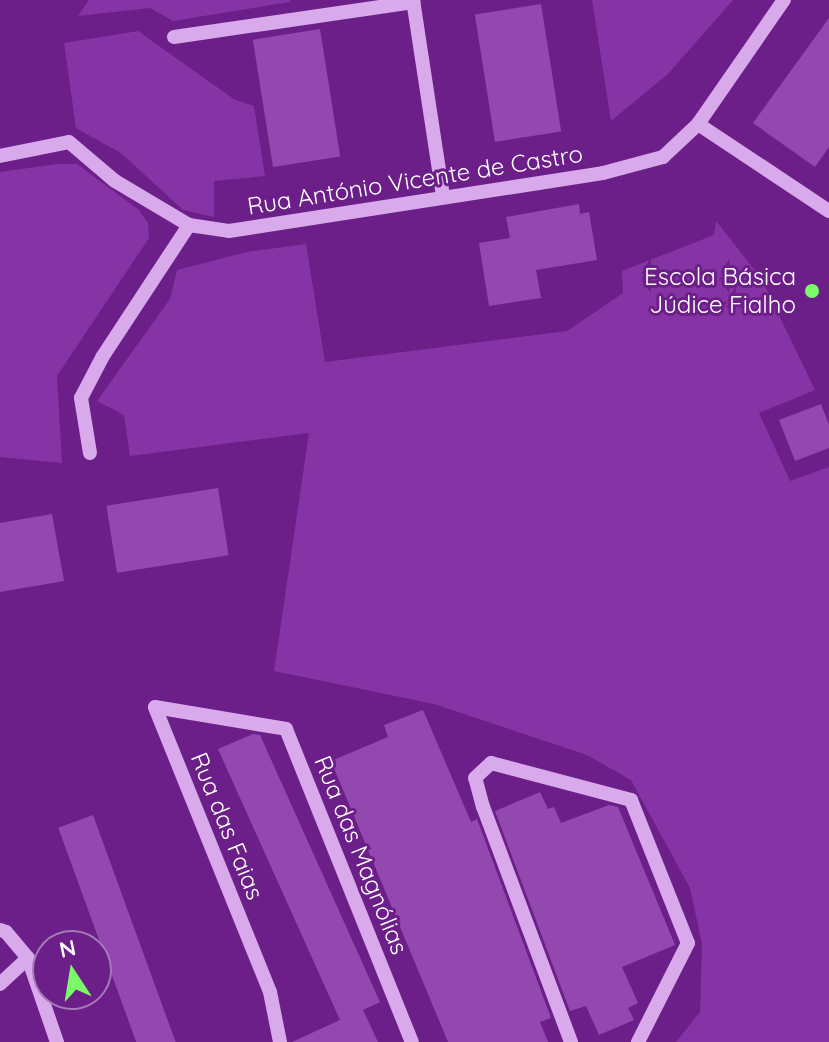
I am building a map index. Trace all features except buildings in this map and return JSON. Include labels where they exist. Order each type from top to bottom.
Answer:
[{"type":"street","name":"Rua António Vicente de Castro","points":[[0,156],[69,142],[115,181],[189,225],[229,231],[603,173],[663,157],[698,124],[784,0]]},
{"type":"street","points":[[174,37],[413,1],[443,197]]},
{"type":"street","points":[[698,124],[829,211]]},
{"type":"street","points":[[90,453],[81,398],[103,356],[189,225]]},
{"type":"street","name":"Rua das Faias","points":[[239,719],[155,707],[270,992],[280,1042]]},
{"type":"street","name":"Rua das Magnólias","points":[[239,719],[286,729],[412,1042]]},
{"type":"street","points":[[571,1042],[483,807],[475,778],[491,763],[631,800],[688,943],[638,1042]]},
{"type":"street","points":[[0,930],[28,958],[57,1042]]},
{"type":"street","points":[[0,984],[28,958]]},
{"type":"shaded area","points":[[89,0],[290,2],[173,21],[150,8],[78,16]]},
{"type":"shaded area","points":[[592,0],[733,0],[668,74],[611,121]]},
{"type":"shaded area","points":[[138,31],[235,100],[254,106],[265,176],[214,181],[214,217],[183,210],[121,153],[76,128],[64,43]]},
{"type":"shaded area","points":[[77,164],[139,210],[148,223],[149,238],[57,376],[62,463],[0,457],[0,172]]},
{"type":"shaded area","points":[[716,221],[761,278],[815,390],[759,413],[790,481],[829,467],[829,1042],[676,1042],[700,1012],[702,944],[690,888],[631,780],[587,755],[434,704],[274,671],[309,433],[130,456],[124,415],[97,401],[170,299],[177,270],[247,252],[306,244],[325,362],[567,331],[623,293],[622,271],[714,235]]},
{"type":"place","name":"Escola Básica Júdice Fialho","points":[[812,291]]}]
